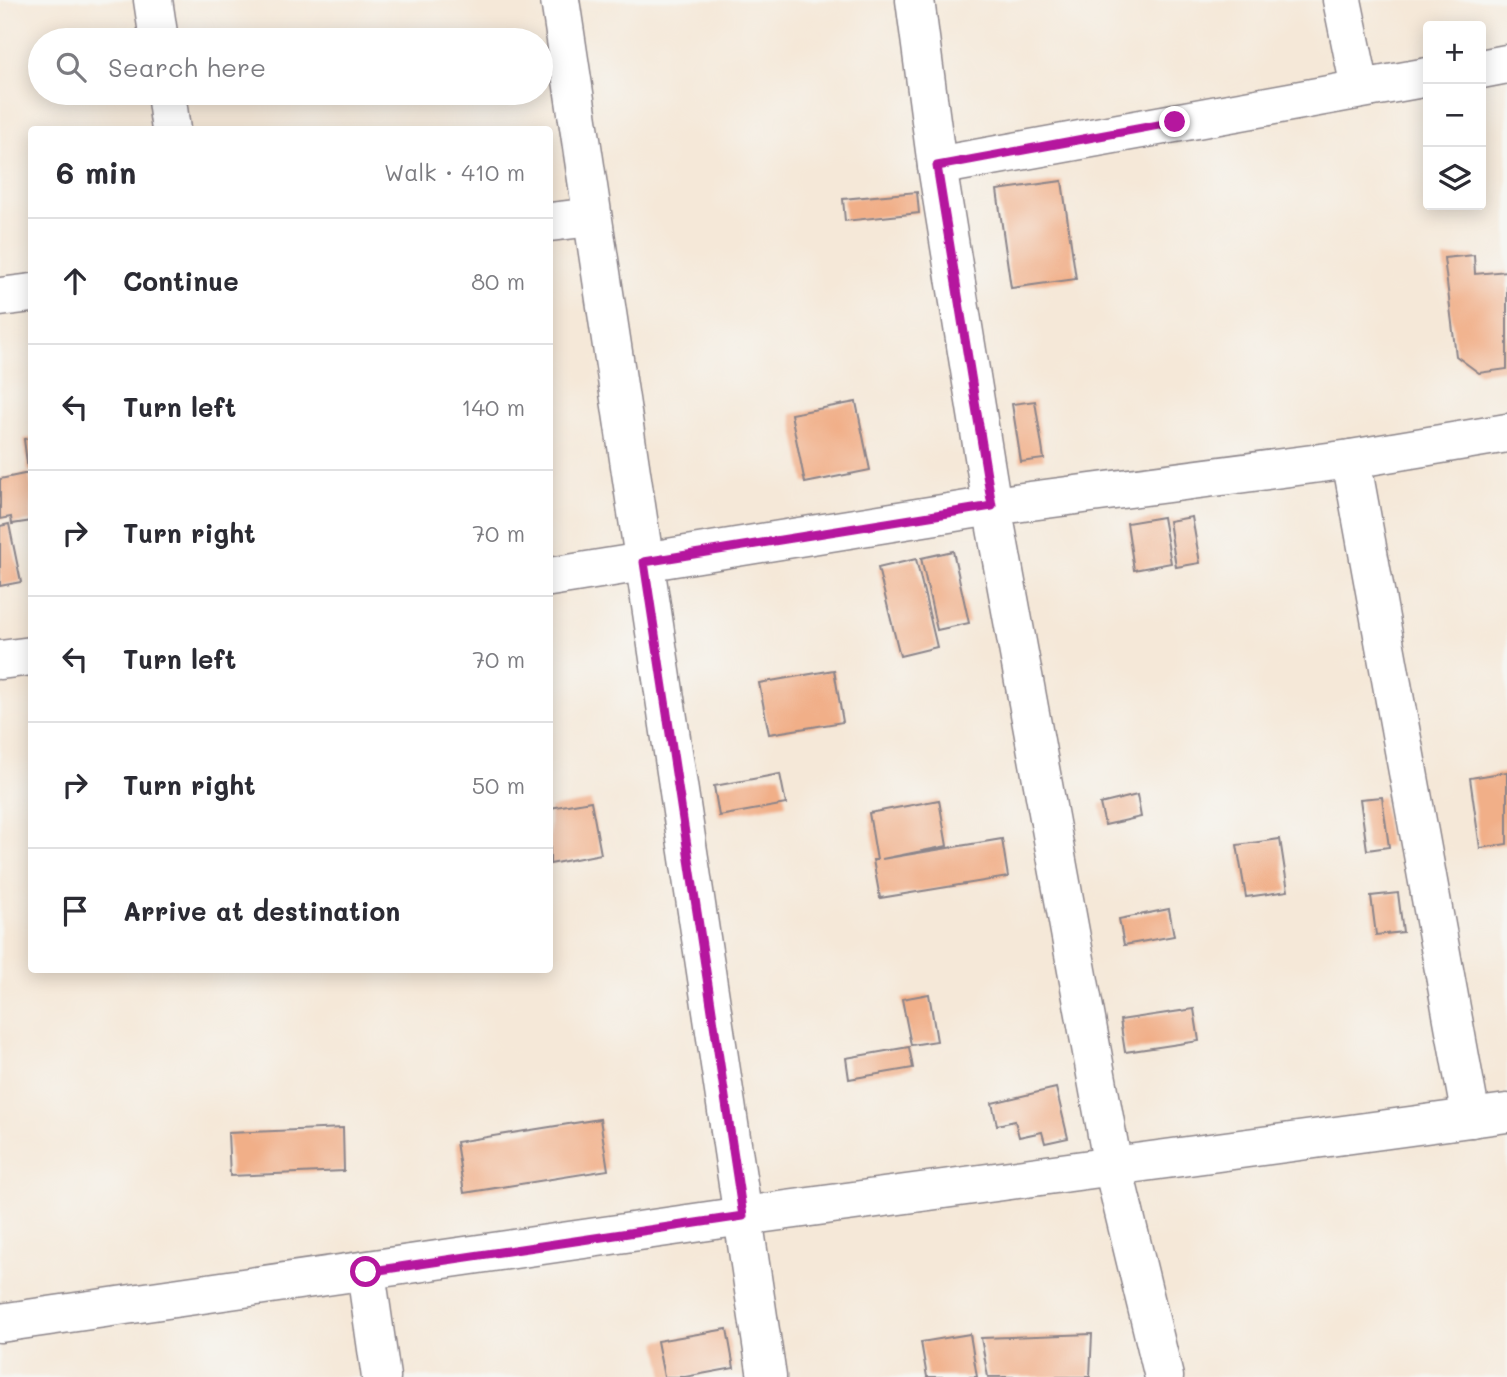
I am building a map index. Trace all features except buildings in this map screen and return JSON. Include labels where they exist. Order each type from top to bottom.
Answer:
[{"type":"street","points":[[153,0],[157,28]]},
{"type":"street","points":[[560,0],[767,1377]]},
{"type":"street","points":[[915,0],[937,166],[992,506],[1113,1167],[1164,1377]]},
{"type":"street","points":[[1342,0],[1360,88]]},
{"type":"street","points":[[1486,68],[1507,64]]},
{"type":"street","points":[[937,166],[1423,78]]},
{"type":"street","points":[[168,105],[170,126]]},
{"type":"street","points":[[553,222],[592,217]]},
{"type":"street","points":[[0,297],[28,294]]},
{"type":"street","points":[[553,577],[992,506],[1350,459],[1507,433]]},
{"type":"street","points":[[0,1323],[743,1216],[1489,1115],[1350,459]]},
{"type":"street","points":[[0,660],[28,656]]},
{"type":"street","points":[[366,1272],[381,1377]]},
{"type":"route","points":[[366,1272],[743,1216],[644,562],[992,506],[937,166],[1175,122]]}]
